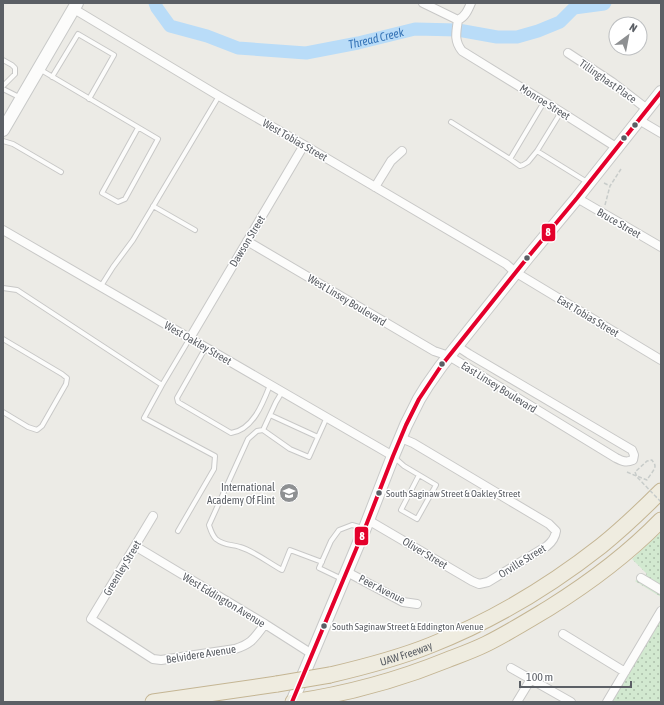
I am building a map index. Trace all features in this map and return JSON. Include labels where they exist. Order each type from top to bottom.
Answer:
[{"type":"highway","name":"UAW Freeway","points":[[153,702],[330,675],[357,669],[430,646],[491,617],[552,581],[614,535],[661,491]]},
{"type":"highway","name":"UAW Freeway","points":[[293,702],[353,691],[402,677],[421,671],[487,644],[536,616],[579,588],[642,539],[661,520]]},
{"type":"main road","points":[[3,130],[75,6]]},
{"type":"main road","points":[[293,702],[367,524],[393,456],[406,425],[419,400],[448,356],[661,92]]},
{"type":"street","points":[[423,3],[458,20],[462,19],[471,3]]},
{"type":"street","name":"West Tobias Street","points":[[75,6],[219,96],[506,264],[516,272]]},
{"type":"street","name":"Monroe Street","points":[[458,20],[456,36],[458,46],[462,51],[616,147]]},
{"type":"street","name":"Tillinghast Place","points":[[568,53],[612,82],[647,109]]},
{"type":"street","points":[[639,120],[661,133]]},
{"type":"street","name":"Dawson Street","points":[[190,338],[304,145]]},
{"type":"street","points":[[376,187],[391,161],[402,151]]},
{"type":"street","name":"Bruce Street","points":[[577,198],[661,247]]},
{"type":"street","name":"West Oakley Street","points":[[3,230],[393,456]]},
{"type":"street","name":"West Linsey Boulevard","points":[[247,241],[434,351],[448,356]]},
{"type":"street","name":"East Tobias Street","points":[[516,272],[661,360]]},
{"type":"street","name":"East Linsey Boulevard","points":[[448,356],[623,462],[632,460],[634,455],[632,450],[557,407],[457,346]]},
{"type":"street","name":"East Linsey Boulevard","points":[[550,418],[557,407]]},
{"type":"street","name":"Orville Street","points":[[401,438],[412,443],[549,524],[556,531],[554,540],[547,546],[488,582],[481,584]]},
{"type":"street","name":"Greenley Street","points":[[91,619],[153,516]]},
{"type":"street","name":"Oliver Street","points":[[367,524],[472,581],[481,584]]},
{"type":"street","name":"West Eddington Avenue","points":[[135,546],[312,654]]},
{"type":"street","name":"Peer Avenue","points":[[345,576],[403,602],[417,604]]},
{"type":"street","points":[[640,578],[661,590]]},
{"type":"street","points":[[608,702],[661,611]]},
{"type":"street","name":"Belvidere Avenue","points":[[91,619],[153,659],[161,660],[246,646],[253,640],[265,624]]},
{"type":"street","points":[[564,634],[625,672]]},
{"type":"street","points":[[511,668],[571,702]]},
{"type":"street","points":[[517,702],[531,679]]},
{"type":"lane","points":[[52,77],[78,34],[114,55],[89,99]]},
{"type":"lane","points":[[3,60],[15,68],[15,74],[3,87],[21,98]]},
{"type":"lane","points":[[39,69],[158,139],[125,199],[118,202],[102,193],[138,128]]},
{"type":"lane","points":[[101,286],[133,240],[219,96]]},
{"type":"lane","points":[[510,160],[544,102]]},
{"type":"lane","points":[[451,122],[520,166],[528,162],[561,112]]},
{"type":"lane","points":[[3,141],[13,144],[61,172]]},
{"type":"lane","points":[[537,150],[588,183]]},
{"type":"lane","points":[[153,206],[195,230]]},
{"type":"lane","points":[[3,288],[17,290],[162,385]]},
{"type":"lane","points":[[178,531],[214,469],[215,456],[144,418],[190,338]]},
{"type":"lane","points":[[3,339],[67,378],[66,384],[42,426],[37,430],[28,427],[3,412]]},
{"type":"lane","points":[[206,347],[177,398],[178,402],[231,433],[237,432],[257,413],[264,401],[270,385]]},
{"type":"lane","points":[[282,392],[263,430],[258,431],[248,439],[209,525],[211,533],[217,540],[228,546],[240,547],[282,570],[290,550],[322,562]]},
{"type":"lane","points":[[270,415],[318,436]]},
{"type":"lane","points":[[263,430],[290,449],[309,457],[327,417]]},
{"type":"lane","points":[[393,456],[404,466],[436,485],[417,519],[401,510],[419,475]]},
{"type":"lane","points":[[345,576],[319,568],[331,541],[339,530],[352,525],[367,524]]},
{"type":"path","points":[[605,205],[610,186],[621,169]]},
{"type":"path","points":[[604,184],[610,186]]},
{"type":"path","points":[[627,472],[634,475],[647,480],[655,466],[652,460],[647,461],[635,472],[637,477],[642,484],[661,502]]},
{"type":"green space","points":[[661,532],[661,597],[635,581],[647,574],[632,559]]},
{"type":"green space","points":[[661,619],[661,702],[612,702],[657,626]]},
{"type":"waterway","name":"Thread Creek","points":[[155,3],[170,26],[207,36],[238,48],[306,53],[358,43],[415,29],[458,30],[497,37],[517,37],[538,31],[560,22],[574,8],[605,3]]},
{"type":"transit line","name":"8","points":[[292,702],[365,528],[393,456],[419,399],[441,366],[661,92]]},
{"type":"place","name":"International Academy Of Flint","points":[[289,493]]},
{"type":"place","name":"South Saginaw Street & Oakley Street","points":[[379,493]]},
{"type":"place","name":"South Saginaw Street & Eddington Avenue","points":[[324,626]]}]
